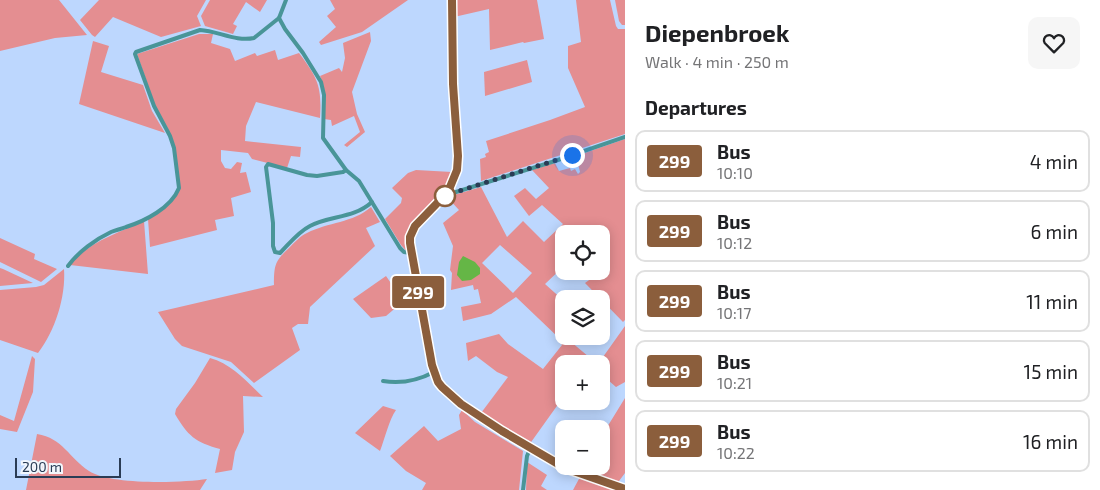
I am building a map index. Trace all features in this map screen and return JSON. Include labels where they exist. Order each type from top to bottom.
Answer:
[{"type":"street","points":[[68,266],[83,251],[109,233],[127,227],[157,212],[176,194],[179,188],[174,148],[170,136],[154,106],[135,54],[136,52],[200,30],[211,30],[243,39],[254,38],[280,18],[286,0]]},
{"type":"street","points":[[452,0],[457,170],[448,192],[415,226],[410,237],[410,253],[434,372],[438,382],[461,404],[530,449],[565,468],[625,489]]},
{"type":"street","points":[[280,18],[321,82],[324,95],[323,138],[346,170],[359,181],[400,248],[404,252],[410,253]]},
{"type":"street","points":[[448,192],[456,192],[625,137]]},
{"type":"street","points":[[346,170],[317,176],[268,164],[266,167],[275,252],[280,253],[310,226],[356,213],[372,202]]},
{"type":"street","points":[[383,381],[396,383],[410,382],[434,372]]},
{"type":"street","points":[[523,490],[527,456],[530,449]]},
{"type":"shaded area","points":[[0,0],[59,0],[87,35],[55,38],[0,51]]},
{"type":"shaded area","points":[[99,0],[206,0],[197,16],[201,26],[161,37],[113,17],[95,37],[80,20]]},
{"type":"shaded area","points":[[210,0],[267,0],[260,12],[246,2],[233,24],[237,26],[233,34],[205,26],[201,16]]},
{"type":"shaded area","points":[[330,0],[408,0],[362,32],[321,45],[319,42],[336,27],[327,16],[335,9]]},
{"type":"shaded area","points":[[454,0],[537,0],[544,39],[490,50],[489,9],[454,17]]},
{"type":"shaded area","points":[[576,0],[610,0],[616,26],[618,29],[625,29],[625,134],[481,181],[480,159],[486,157],[485,154],[489,152],[486,141],[585,107],[568,68],[568,46],[581,42]]},
{"type":"shaded area","points":[[615,0],[625,0],[625,25],[622,25],[619,21]]},
{"type":"shaded area","points":[[370,32],[371,41],[352,92],[357,114],[365,132],[347,147],[344,145],[360,132],[354,116],[332,126],[331,120],[324,119],[325,92],[320,76],[339,68],[342,72],[345,58],[343,43]]},
{"type":"shaded area","points":[[199,34],[213,34],[211,43],[230,49],[235,61],[255,53],[257,56],[275,50],[278,60],[299,53],[315,76],[320,98],[320,118],[256,102],[246,126],[245,141],[301,147],[300,157],[291,156],[287,168],[252,159],[248,153],[221,150],[221,161],[225,168],[231,169],[237,162],[242,163],[240,173],[246,172],[251,192],[231,198],[234,216],[215,220],[217,230],[150,247],[148,219],[162,210],[179,189],[174,144],[156,108],[137,54]]},
{"type":"shaded area","points":[[93,41],[109,46],[101,72],[143,85],[152,111],[165,133],[79,104]]},
{"type":"shaded area","points":[[527,60],[532,82],[485,96],[484,72]]},
{"type":"shaded area","points":[[625,139],[625,320],[623,322],[610,309],[610,290],[592,290],[585,283],[589,280],[610,280],[610,225],[562,225],[542,205],[529,216],[514,196],[525,188],[536,199],[549,188],[532,170],[555,163],[559,171],[570,168],[571,171],[575,169],[578,174],[580,172],[576,156]]},
{"type":"shaded area","points":[[416,170],[452,172],[446,191],[414,225],[408,242],[408,253],[385,219],[401,203],[402,198],[392,188],[408,173]]},
{"type":"shaded area","points":[[481,187],[507,237],[523,221],[544,242],[555,232],[555,275],[545,284],[555,293],[555,334],[516,297],[491,314],[463,321],[461,307],[481,303],[478,289],[474,290],[473,285],[451,290],[452,273],[450,270],[453,246],[443,223],[459,210],[447,197]],"holes":[[[500,245],[532,273],[513,293],[482,263]]]},
{"type":"shaded area","points":[[371,207],[380,222],[366,228],[375,246],[310,307],[308,324],[298,324],[292,328],[300,350],[254,383],[231,362],[182,346],[175,339],[158,312],[274,285],[274,273],[278,260],[300,237],[315,229],[356,216]]},
{"type":"shaded area","points":[[144,221],[148,274],[70,265],[94,244]]},
{"type":"shaded area","points":[[0,238],[35,254],[34,259],[57,269],[41,282],[0,262]]},
{"type":"shaded area","points":[[463,256],[475,262],[480,268],[480,274],[471,280],[462,281],[457,275],[459,262]]},
{"type":"shaded area","points":[[0,268],[3,269],[33,283],[0,286]]},
{"type":"shaded area","points":[[64,269],[63,291],[58,313],[50,335],[38,353],[0,340],[0,290],[44,285]]},
{"type":"shaded area","points":[[386,276],[395,289],[410,280],[412,294],[386,316],[371,318],[353,299]]},
{"type":"shaded area","points":[[625,326],[625,382],[616,387],[610,382],[610,355],[604,355]]},
{"type":"shaded area","points":[[499,334],[508,344],[543,369],[562,345],[575,345],[587,355],[555,355],[555,409],[529,445],[481,413],[508,377],[497,372],[476,356],[468,361],[466,343]]},
{"type":"shaded area","points":[[32,356],[35,359],[33,392],[17,432],[0,429],[0,415],[14,421]]},
{"type":"shaded area","points":[[210,358],[232,369],[263,397],[243,396],[244,432],[235,452],[232,470],[215,473],[220,449],[198,441],[188,433],[175,414],[176,409]]},
{"type":"shaded area","points":[[625,398],[625,473],[616,485],[590,475],[610,475],[610,422]]},
{"type":"shaded area","points":[[383,406],[396,410],[380,451],[355,433]]},
{"type":"shaded area","points":[[462,410],[475,422],[523,451],[519,490],[422,490],[426,483],[406,471],[390,456],[424,426],[438,441],[461,429],[459,415]]},
{"type":"shaded area","points":[[37,434],[46,436],[60,444],[82,466],[99,476],[146,482],[207,479],[200,490],[26,490]]},
{"type":"shaded area","points":[[527,462],[547,475],[541,486],[547,490],[526,490]]},
{"type":"shaded area","points":[[580,477],[612,489],[612,490],[573,490]]},
{"type":"bus line","name":"299","points":[[452,0],[457,170],[448,192],[415,226],[410,237],[410,253],[436,378],[442,387],[461,404],[530,449],[565,468],[625,489]]},
{"type":"route","points":[[445,196],[448,192],[456,192],[572,155]]}]
